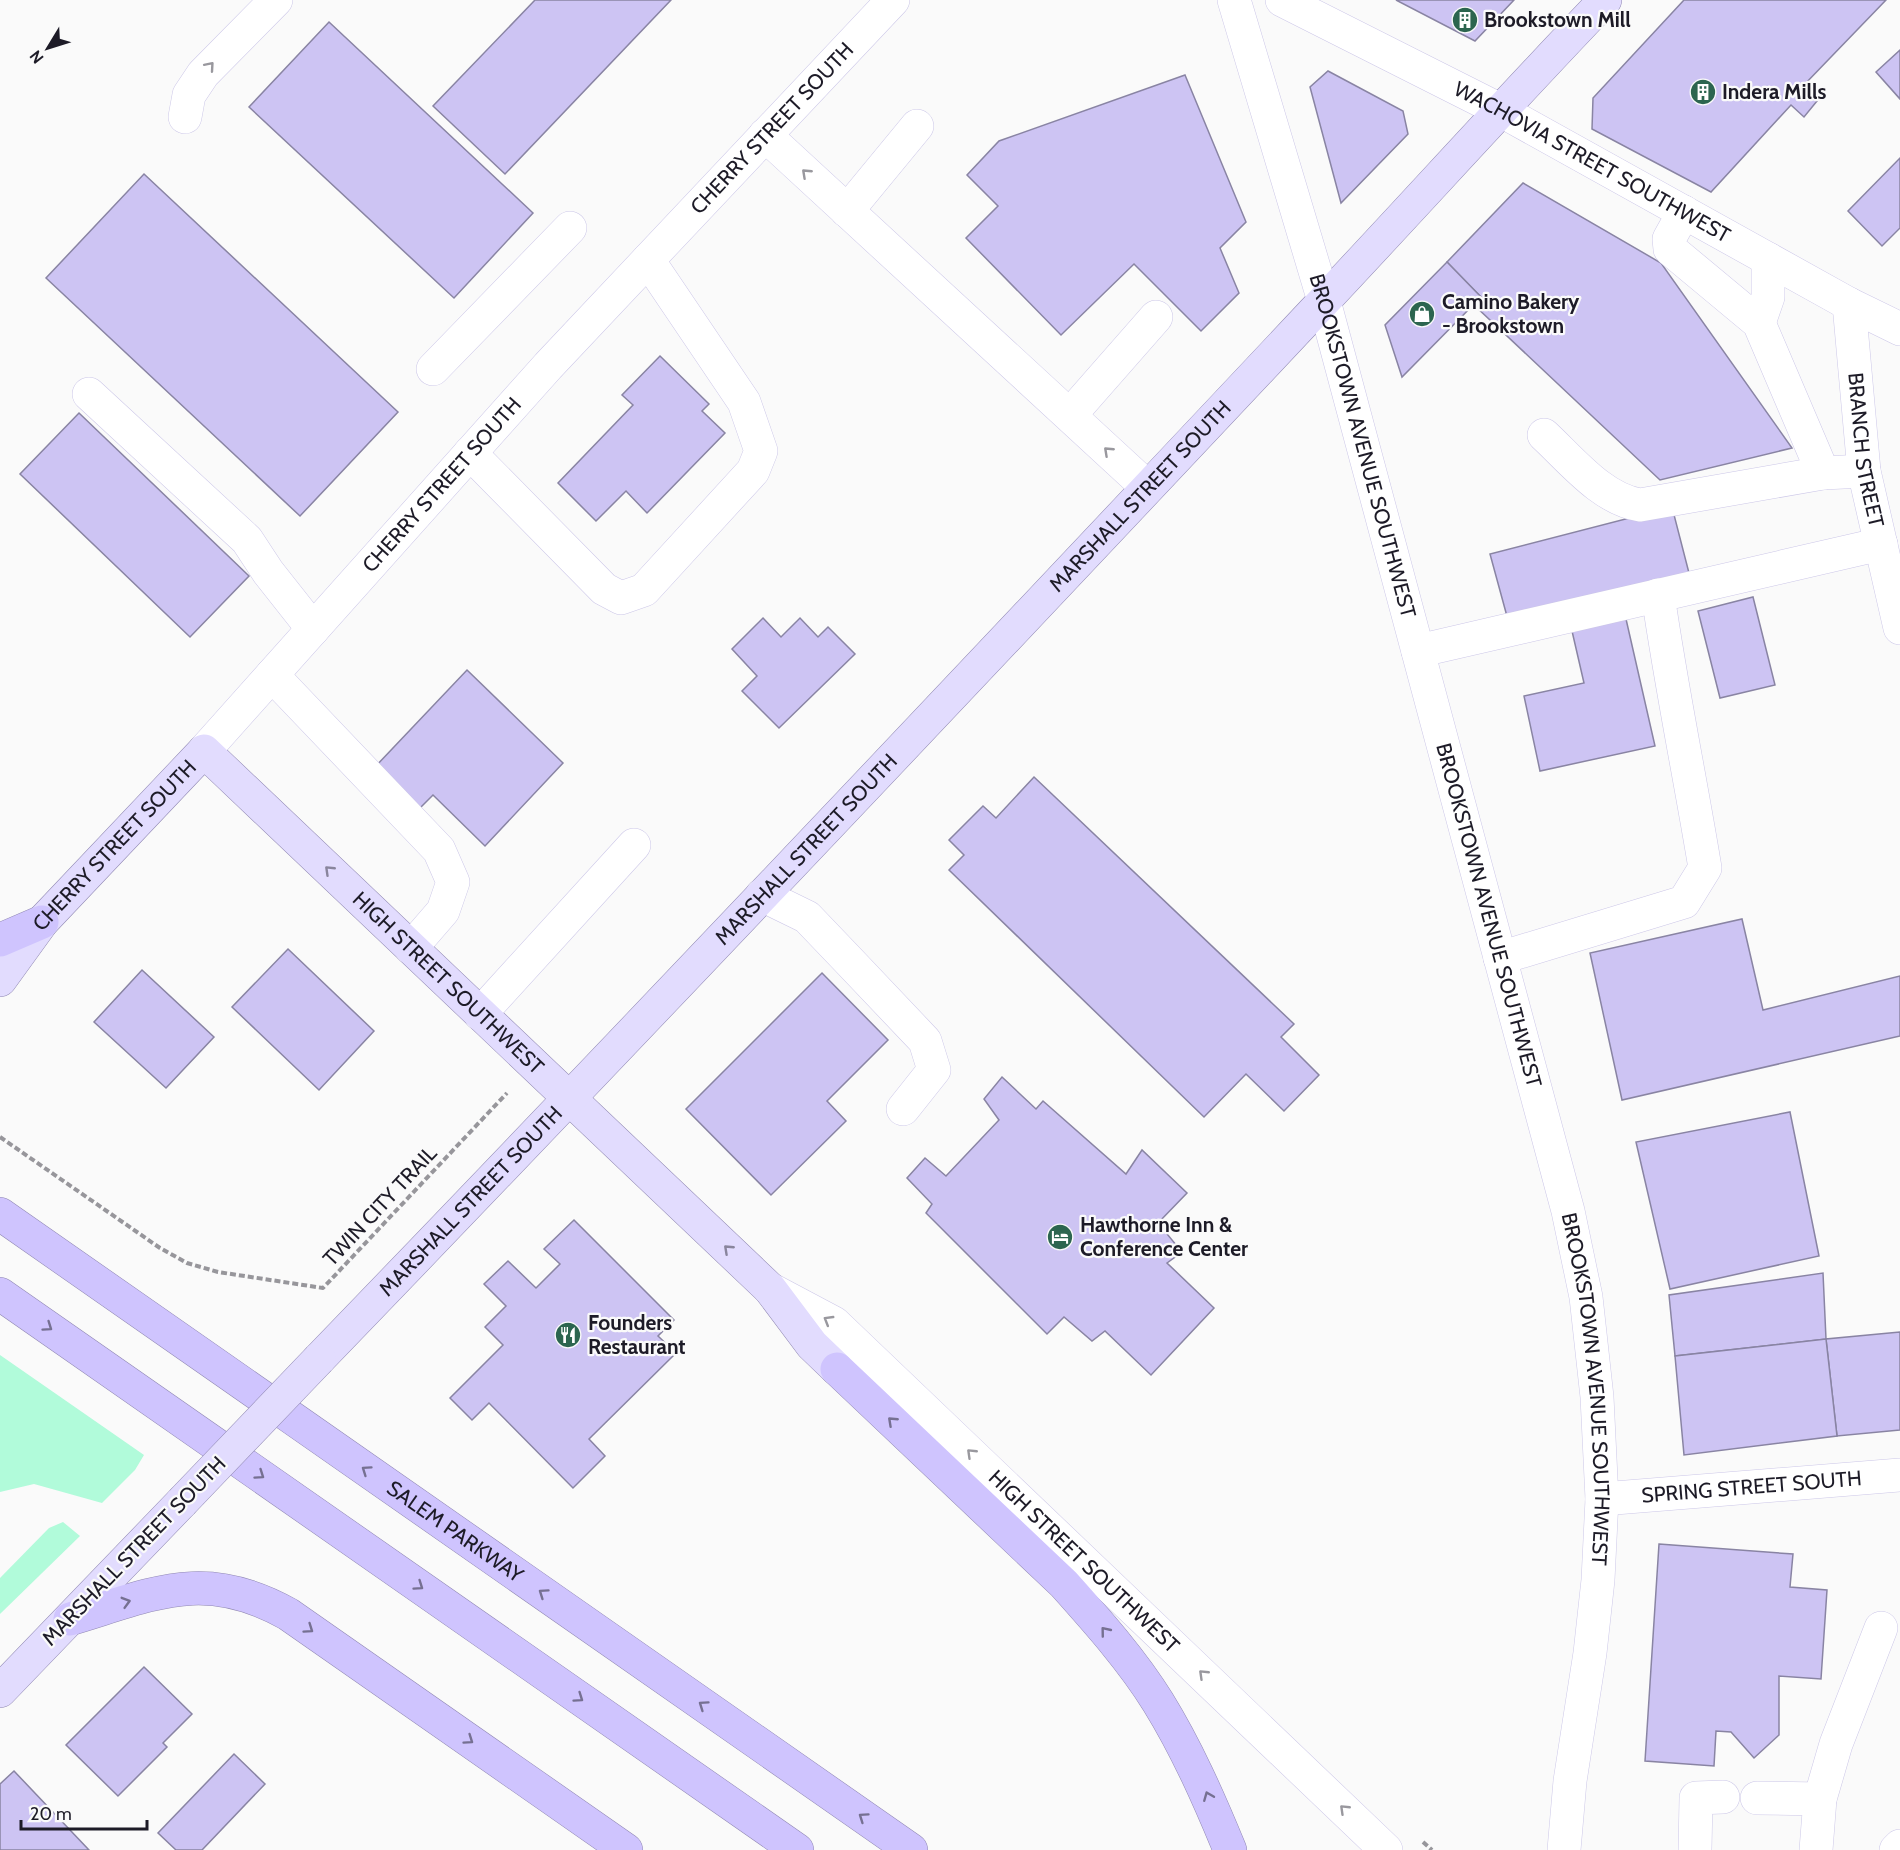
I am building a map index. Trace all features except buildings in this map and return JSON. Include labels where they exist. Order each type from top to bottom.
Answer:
[{"type":"highway","points":[[0,940],[42,922]]},
{"type":"highway","name":"SALEM PARKWAY","points":[[0,1214],[911,1850]]},
{"type":"highway","points":[[0,1294],[798,1850]]},
{"type":"highway","points":[[837,1369],[1064,1584],[1096,1620],[1157,1700],[1204,1786],[1230,1850]]},
{"type":"highway","points":[[70,1619],[166,1590],[191,1587],[242,1593],[266,1602],[288,1614],[626,1850]]},
{"type":"main road","name":"MARSHALL STREET SOUTH","points":[[0,1691],[762,895],[1324,301],[1605,0]]},
{"type":"main road","name":"CHERRY STREET SOUTH","points":[[0,980],[42,922],[204,751]]},
{"type":"main road","name":"HIGH STREET SOUTHWEST","points":[[204,751],[770,1289],[812,1345],[837,1369]]},
{"type":"street","points":[[185,117],[189,95],[203,74],[276,0]]},
{"type":"street","name":"CHERRY STREET SOUTH","points":[[204,751],[548,366],[893,0]]},
{"type":"street","name":"BROOKSTOWN AVENUE SOUTHWEST","points":[[1234,0],[1324,301],[1568,1211],[1586,1297],[1598,1397],[1602,1499],[1598,1580],[1590,1653],[1570,1781],[1564,1850]]},
{"type":"street","name":"WACHOVIA STREET SOUTHWEST","points":[[1282,0],[1500,110],[1849,304],[1900,329]]},
{"type":"street","points":[[847,211],[917,126]]},
{"type":"street","points":[[765,135],[1147,487]]},
{"type":"street","points":[[1684,212],[1669,239],[1670,249],[1759,323],[1823,473]]},
{"type":"street","points":[[434,369],[570,228]]},
{"type":"street","points":[[1759,323],[1768,297],[1767,259]]},
{"type":"street","points":[[471,453],[604,589],[621,598],[644,590],[753,471],[761,451],[744,402],[648,260]]},
{"type":"street","name":"BRANCH STREET","points":[[1849,304],[1864,471],[1900,628]]},
{"type":"street","points":[[1070,415],[1156,317]]},
{"type":"street","points":[[89,394],[247,540],[268,572],[313,630]]},
{"type":"street","points":[[1544,435],[1608,494],[1625,503],[1640,505],[1823,473],[1864,471]]},
{"type":"street","points":[[1418,651],[1881,544]]},
{"type":"street","points":[[1500,958],[1684,902],[1705,868],[1687,760],[1668,667],[1658,595]]},
{"type":"street","points":[[272,675],[439,850],[453,882],[443,911],[411,948]]},
{"type":"street","points":[[480,1014],[634,845]]},
{"type":"street","points":[[762,895],[807,917],[925,1041],[933,1070],[903,1109]]},
{"type":"street","name":"HIGH STREET SOUTHWEST","points":[[770,1289],[834,1323],[1386,1850]]},
{"type":"street","name":"SPRING STREET SOUTH","points":[[1602,1499],[1900,1475]]},
{"type":"street","points":[[1816,1850],[1820,1799],[1836,1744],[1881,1628]]},
{"type":"street","points":[[1695,1850],[1710,1797]]},
{"type":"street","points":[[1757,1798],[1820,1799]]},
{"type":"path","name":"TWIN CITY TRAIL","points":[[0,1137],[160,1248],[187,1263],[218,1272],[323,1287],[511,1090]]},
{"type":"green space","points":[[0,1355],[144,1455],[135,1470],[102,1503],[34,1484],[0,1492]]},
{"type":"green space","points":[[63,1522],[80,1536],[0,1614],[0,1578],[49,1528]]},
{"type":"place","name":"Brookstown Mill","points":[[1465,20]]},
{"type":"place","name":"Indera Mills","points":[[1703,92]]},
{"type":"place","name":"Camino Bakery - Brookstown","points":[[1422,314]]},
{"type":"place","name":"Hawthorne Inn & Conference Center","points":[[1060,1237]]},
{"type":"place","name":"Founders Restaurant","points":[[568,1335]]}]
